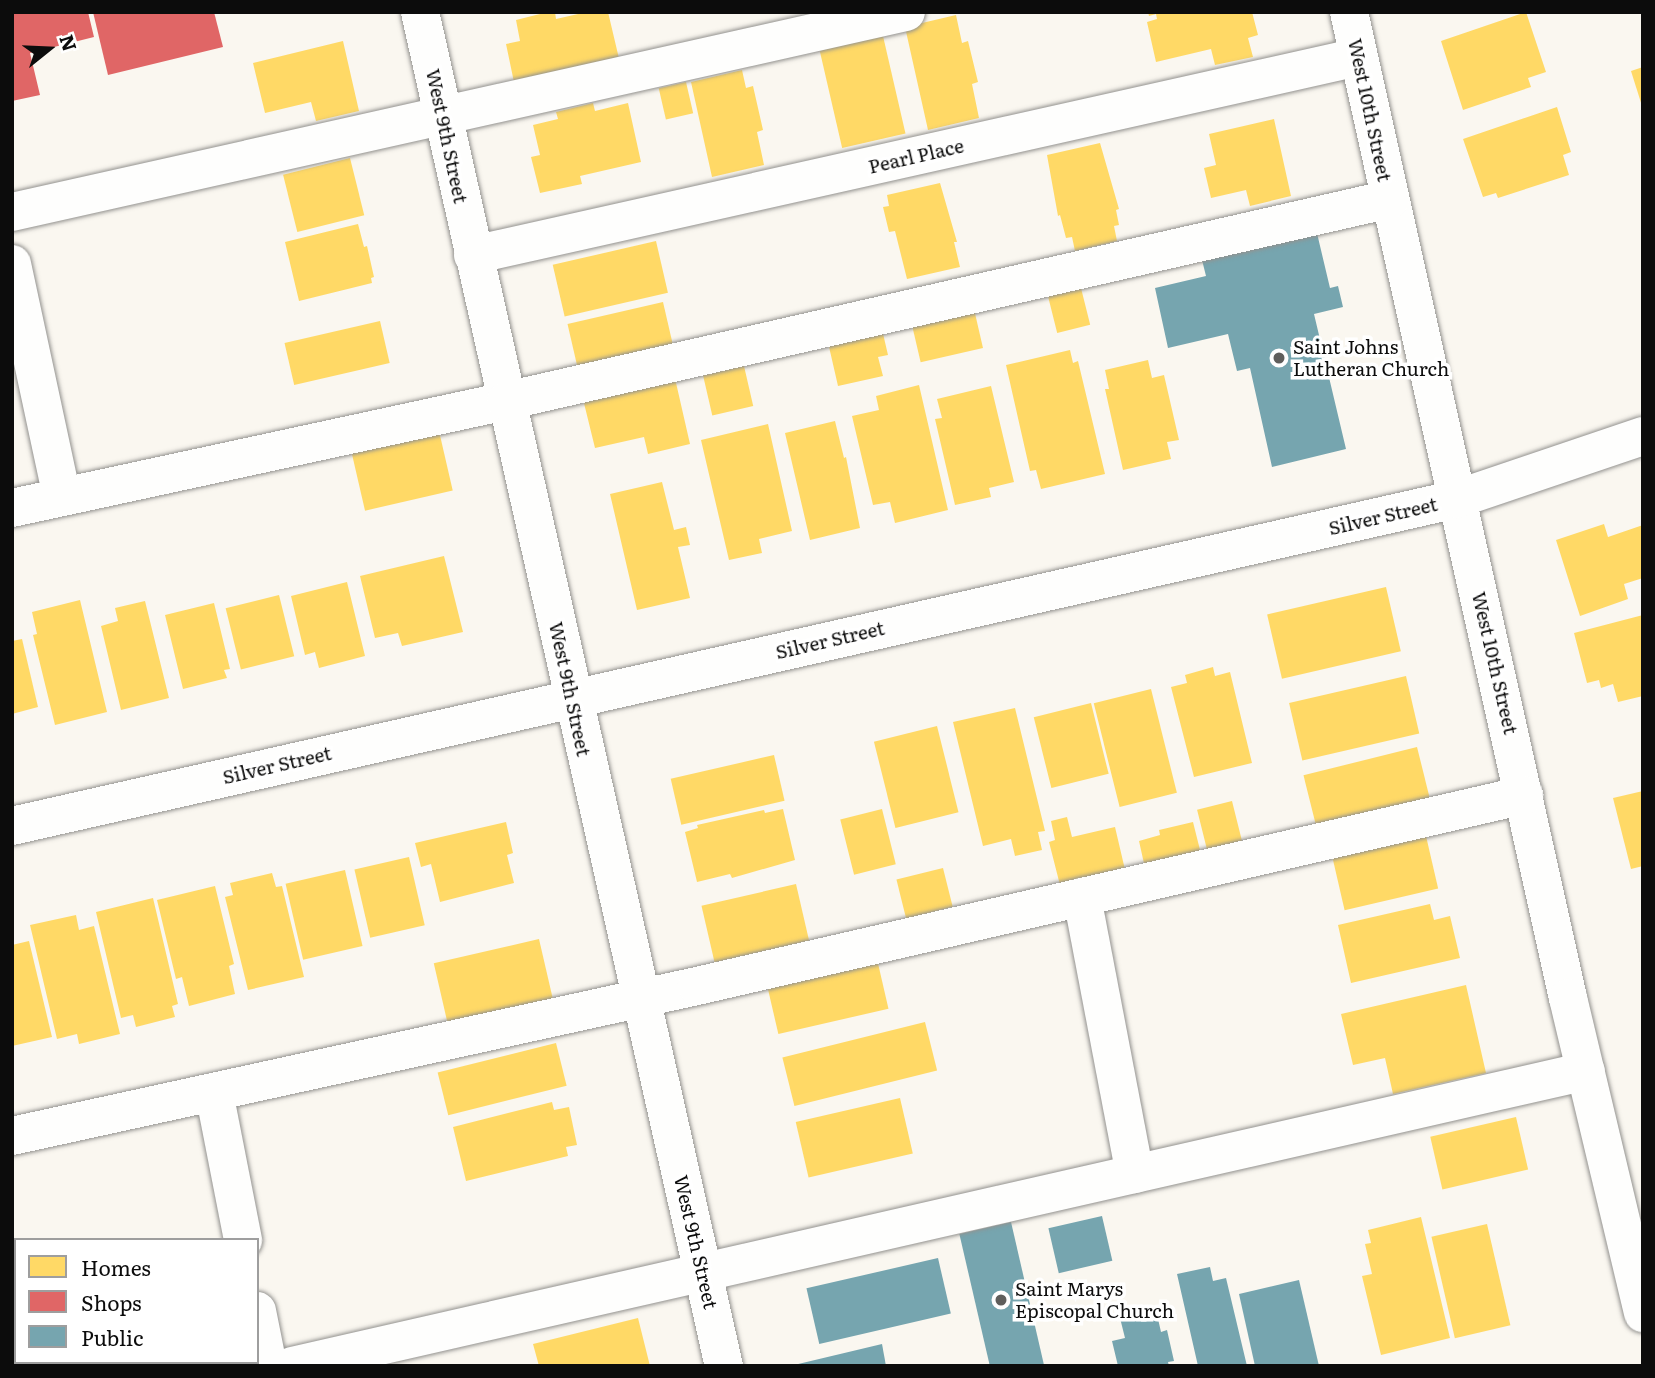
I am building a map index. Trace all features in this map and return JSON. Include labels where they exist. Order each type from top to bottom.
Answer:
[{"type":"street","name":"West 9th Street","points":[[420,12],[724,1366]]},
{"type":"street","points":[[12,212],[443,118],[906,12]]},
{"type":"street","name":"West 10th Street","points":[[1349,12],[1586,1071],[1643,1313]]},
{"type":"street","name":"Pearl Place","points":[[474,255],[1358,57]]},
{"type":"street","points":[[12,508],[506,401],[1390,200]]},
{"type":"street","points":[[12,264],[62,497]]},
{"type":"street","name":"Silver Street","points":[[12,826],[1457,499],[1643,436]]},
{"type":"street","points":[[12,1136],[641,999],[1524,795]]},
{"type":"street","points":[[1082,897],[1135,1174]]},
{"type":"street","points":[[292,1366],[1586,1071]]},
{"type":"street","points":[[214,1092],[243,1238]]},
{"type":"street","points":[[259,1321],[268,1366]]},
{"type":"building: Homes","points":[[555,12],[556,19],[587,12],[608,12],[621,67],[515,87],[506,44],[520,41],[516,20]]},
{"type":"building: Homes","points":[[1148,12],[1252,12],[1258,35],[1248,38],[1253,57],[1215,65],[1211,49],[1156,62],[1147,22],[1157,19],[1156,14],[1149,16]]},
{"type":"building: Homes","points":[[1526,12],[1546,72],[1528,78],[1531,87],[1463,110],[1441,41]]},
{"type":"building: Homes","points":[[956,15],[962,43],[968,41],[978,82],[972,84],[979,118],[928,130],[905,27]]},
{"type":"building: Homes","points":[[883,36],[905,133],[842,148],[820,51]]},
{"type":"building: Homes","points":[[343,41],[359,111],[316,121],[311,102],[265,113],[253,63]]},
{"type":"building: Homes","points":[[1643,67],[1643,106],[1642,106],[1631,71]]},
{"type":"building: Homes","points":[[742,70],[746,88],[753,86],[763,130],[757,132],[764,165],[712,177],[691,82]]},
{"type":"building: Homes","points":[[686,82],[693,113],[666,119],[659,88]]},
{"type":"building: Homes","points":[[593,103],[595,111],[628,103],[641,162],[580,176],[582,184],[540,193],[531,157],[540,155],[533,125],[558,119],[556,112]]},
{"type":"building: Homes","points":[[1557,107],[1571,152],[1563,155],[1569,175],[1498,198],[1496,193],[1483,197],[1463,139]]},
{"type":"building: Homes","points":[[1274,119],[1291,196],[1250,206],[1246,190],[1211,198],[1204,168],[1216,165],[1209,134]]},
{"type":"building: Homes","points":[[1100,143],[1119,209],[1116,210],[1119,225],[1114,226],[1117,241],[1075,251],[1072,237],[1066,238],[1060,215],[1058,216],[1047,155]]},
{"type":"building: Homes","points":[[350,158],[364,215],[297,232],[283,175]]},
{"type":"building: Homes","points":[[940,183],[957,242],[954,242],[960,267],[907,279],[895,231],[889,232],[883,207],[889,206],[887,195]]},
{"type":"building: Homes","points":[[358,224],[364,247],[367,246],[374,277],[371,278],[372,283],[299,301],[285,242]]},
{"type":"building: Homes","points":[[656,241],[668,293],[565,316],[553,265]]},
{"type":"building: Homes","points":[[1080,284],[1090,325],[1057,333],[1047,292]]},
{"type":"building: Homes","points":[[663,302],[674,350],[579,372],[568,324]]},
{"type":"building: Homes","points":[[974,309],[983,348],[921,362],[912,323]]},
{"type":"building: Homes","points":[[380,321],[390,363],[294,385],[285,343]]},
{"type":"building: Homes","points":[[881,325],[888,355],[878,357],[883,376],[838,386],[827,338]]},
{"type":"building: Homes","points":[[1070,350],[1073,363],[1078,361],[1105,474],[1041,489],[1036,470],[1030,471],[1006,365]]},
{"type":"building: Homes","points":[[1148,360],[1152,378],[1164,375],[1179,440],[1167,442],[1171,459],[1123,470],[1105,389],[1109,389],[1105,370]]},
{"type":"building: Homes","points":[[744,366],[753,406],[712,415],[703,375]]},
{"type":"building: Homes","points":[[674,374],[690,444],[648,454],[644,437],[595,448],[582,395]]},
{"type":"building: Homes","points":[[919,385],[948,510],[895,523],[890,502],[873,505],[852,416],[879,410],[876,396]]},
{"type":"building: Homes","points":[[991,386],[1014,482],[989,488],[991,497],[955,505],[935,419],[942,418],[937,399]]},
{"type":"building: Homes","points":[[835,421],[844,458],[846,457],[860,528],[810,540],[785,433]]},
{"type":"building: Homes","points":[[768,424],[792,531],[759,539],[762,553],[729,560],[701,440]]},
{"type":"building: Homes","points":[[439,431],[453,490],[365,511],[351,451]]},
{"type":"building: Homes","points":[[662,482],[674,530],[686,527],[690,545],[678,547],[690,598],[637,610],[610,494]]},
{"type":"building: Homes","points":[[1604,524],[1608,537],[1643,525],[1643,578],[1624,584],[1628,599],[1580,616],[1556,540]]},
{"type":"building: Homes","points":[[444,556],[463,632],[402,646],[398,633],[375,638],[360,576]]},
{"type":"building: Homes","points":[[347,582],[365,656],[319,668],[315,652],[305,655],[291,596]]},
{"type":"building: Homes","points":[[1386,587],[1401,651],[1282,679],[1267,614]]},
{"type":"building: Homes","points":[[279,595],[294,656],[241,669],[226,608]]},
{"type":"building: Homes","points":[[80,600],[107,712],[55,725],[33,635],[37,634],[32,612]]},
{"type":"building: Homes","points":[[145,601],[169,698],[121,710],[101,626],[118,621],[115,608]]},
{"type":"building: Homes","points":[[214,603],[230,669],[224,670],[227,678],[183,689],[165,615]]},
{"type":"building: Homes","points":[[1643,615],[1643,696],[1618,702],[1613,684],[1601,688],[1599,680],[1587,683],[1574,633]]},
{"type":"building: Homes","points":[[22,639],[38,707],[12,714],[12,641]]},
{"type":"building: Homes","points":[[1213,667],[1215,676],[1230,672],[1252,763],[1194,777],[1171,687],[1187,683],[1185,675]]},
{"type":"building: Homes","points":[[1406,676],[1419,733],[1302,760],[1289,703]]},
{"type":"building: Homes","points":[[1151,689],[1177,793],[1120,807],[1094,703]]},
{"type":"building: Homes","points":[[1091,703],[1109,774],[1051,788],[1034,717]]},
{"type":"building: Homes","points":[[1015,708],[1045,831],[1038,832],[1042,850],[1015,856],[1011,839],[983,846],[953,722]]},
{"type":"building: Homes","points":[[937,726],[959,812],[895,828],[874,742]]},
{"type":"building: Homes","points":[[1417,747],[1432,805],[1318,834],[1303,775]]},
{"type":"building: Homes","points":[[774,755],[785,801],[681,825],[671,779]]},
{"type":"building: Homes","points":[[1643,791],[1643,866],[1631,869],[1613,798]]},
{"type":"building: Homes","points":[[1232,801],[1242,841],[1207,849],[1197,810]]},
{"type":"building: Homes","points":[[783,809],[795,860],[732,878],[730,874],[697,882],[685,832],[698,828],[697,825],[764,810],[765,813]]},
{"type":"building: Homes","points":[[882,809],[896,864],[854,875],[840,819]]},
{"type":"building: Homes","points":[[1067,817],[1072,837],[1115,827],[1126,874],[1061,889],[1049,842],[1055,840],[1051,821]]},
{"type":"building: Homes","points":[[506,822],[513,853],[507,855],[514,883],[440,902],[431,864],[421,867],[415,843]]},
{"type":"building: Homes","points":[[1193,822],[1201,854],[1145,868],[1139,841],[1160,835],[1159,830]]},
{"type":"building: Homes","points":[[1426,836],[1438,889],[1345,910],[1332,858]]},
{"type":"building: Homes","points":[[409,857],[425,925],[370,938],[354,870]]},
{"type":"building: Homes","points":[[943,868],[953,907],[906,918],[896,880]]},
{"type":"building: Homes","points":[[345,870],[363,946],[303,960],[286,884]]},
{"type":"building: Homes","points":[[272,873],[276,887],[282,886],[304,977],[248,990],[225,897],[233,895],[230,883]]},
{"type":"building: Homes","points":[[796,884],[809,941],[715,962],[701,906]]},
{"type":"building: Homes","points":[[215,886],[234,964],[229,966],[235,994],[189,1006],[182,977],[176,979],[157,900]]},
{"type":"building: Homes","points":[[153,898],[178,1004],[172,1006],[175,1017],[136,1027],[133,1015],[121,1018],[96,912]]},
{"type":"building: Homes","points":[[1430,904],[1434,920],[1450,916],[1460,958],[1351,983],[1338,925]]},
{"type":"building: Homes","points":[[76,915],[79,930],[94,926],[120,1034],[79,1044],[77,1034],[57,1039],[30,925]]},
{"type":"building: Homes","points":[[539,939],[554,1002],[448,1027],[434,963]]},
{"type":"building: Homes","points":[[29,941],[52,1037],[12,1046],[12,945]]},
{"type":"building: Homes","points":[[877,959],[888,1009],[778,1034],[767,984]]},
{"type":"building: Homes","points":[[1466,985],[1486,1073],[1393,1094],[1385,1058],[1353,1065],[1341,1014]]},
{"type":"building: Homes","points":[[925,1022],[937,1071],[794,1106],[782,1058]]},
{"type":"building: Homes","points":[[556,1043],[567,1086],[448,1115],[438,1073]]},
{"type":"building: Homes","points":[[900,1098],[913,1154],[809,1178],[796,1122]]},
{"type":"building: Homes","points":[[552,1102],[554,1110],[569,1107],[577,1145],[566,1147],[568,1156],[466,1181],[453,1127]]},
{"type":"building: Homes","points":[[1516,1117],[1528,1170],[1442,1189],[1430,1137]]},
{"type":"building: Homes","points":[[1421,1217],[1450,1338],[1381,1355],[1362,1276],[1372,1274],[1365,1244],[1371,1243],[1368,1230]]},
{"type":"building: Homes","points":[[1487,1224],[1510,1325],[1455,1338],[1431,1237]]},
{"type":"building: Homes","points":[[638,1318],[650,1366],[539,1366],[533,1344]]},
{"type":"building: Shops","points":[[12,12],[88,12],[94,37],[30,53],[40,95],[12,101]]},
{"type":"building: Shops","points":[[93,12],[214,12],[223,47],[108,75]]},
{"type":"building: Public","name":"Saint Johns Lutheran Church","points":[[1316,229],[1330,288],[1338,286],[1343,307],[1314,314],[1346,449],[1272,467],[1250,368],[1237,371],[1228,334],[1168,348],[1155,288],[1206,276],[1201,256]]},
{"type":"building: Public","points":[[1102,1216],[1112,1261],[1059,1273],[1048,1228]]},
{"type":"building: Public","name":"Saint Marys Episcopal Church","points":[[1011,1222],[1044,1366],[990,1366],[959,1234]]},
{"type":"building: Public","points":[[938,1258],[951,1314],[819,1344],[806,1288]]},
{"type":"building: Public","points":[[1210,1267],[1213,1281],[1226,1278],[1247,1366],[1198,1366],[1177,1274]]},
{"type":"building: Public","points":[[1299,1280],[1319,1366],[1255,1366],[1239,1294]]},
{"type":"building: Public","points":[[1156,1310],[1161,1332],[1167,1330],[1174,1361],[1168,1362],[1169,1366],[1118,1366],[1112,1341],[1125,1338],[1120,1318]]},
{"type":"building: Public","points":[[882,1344],[886,1366],[794,1366],[794,1365]]},
{"type":"place","name":"Saint Johns Lutheran Church","points":[[1279,358]]},
{"type":"place","name":"Saint Marys Episcopal Church","points":[[1001,1300]]}]
